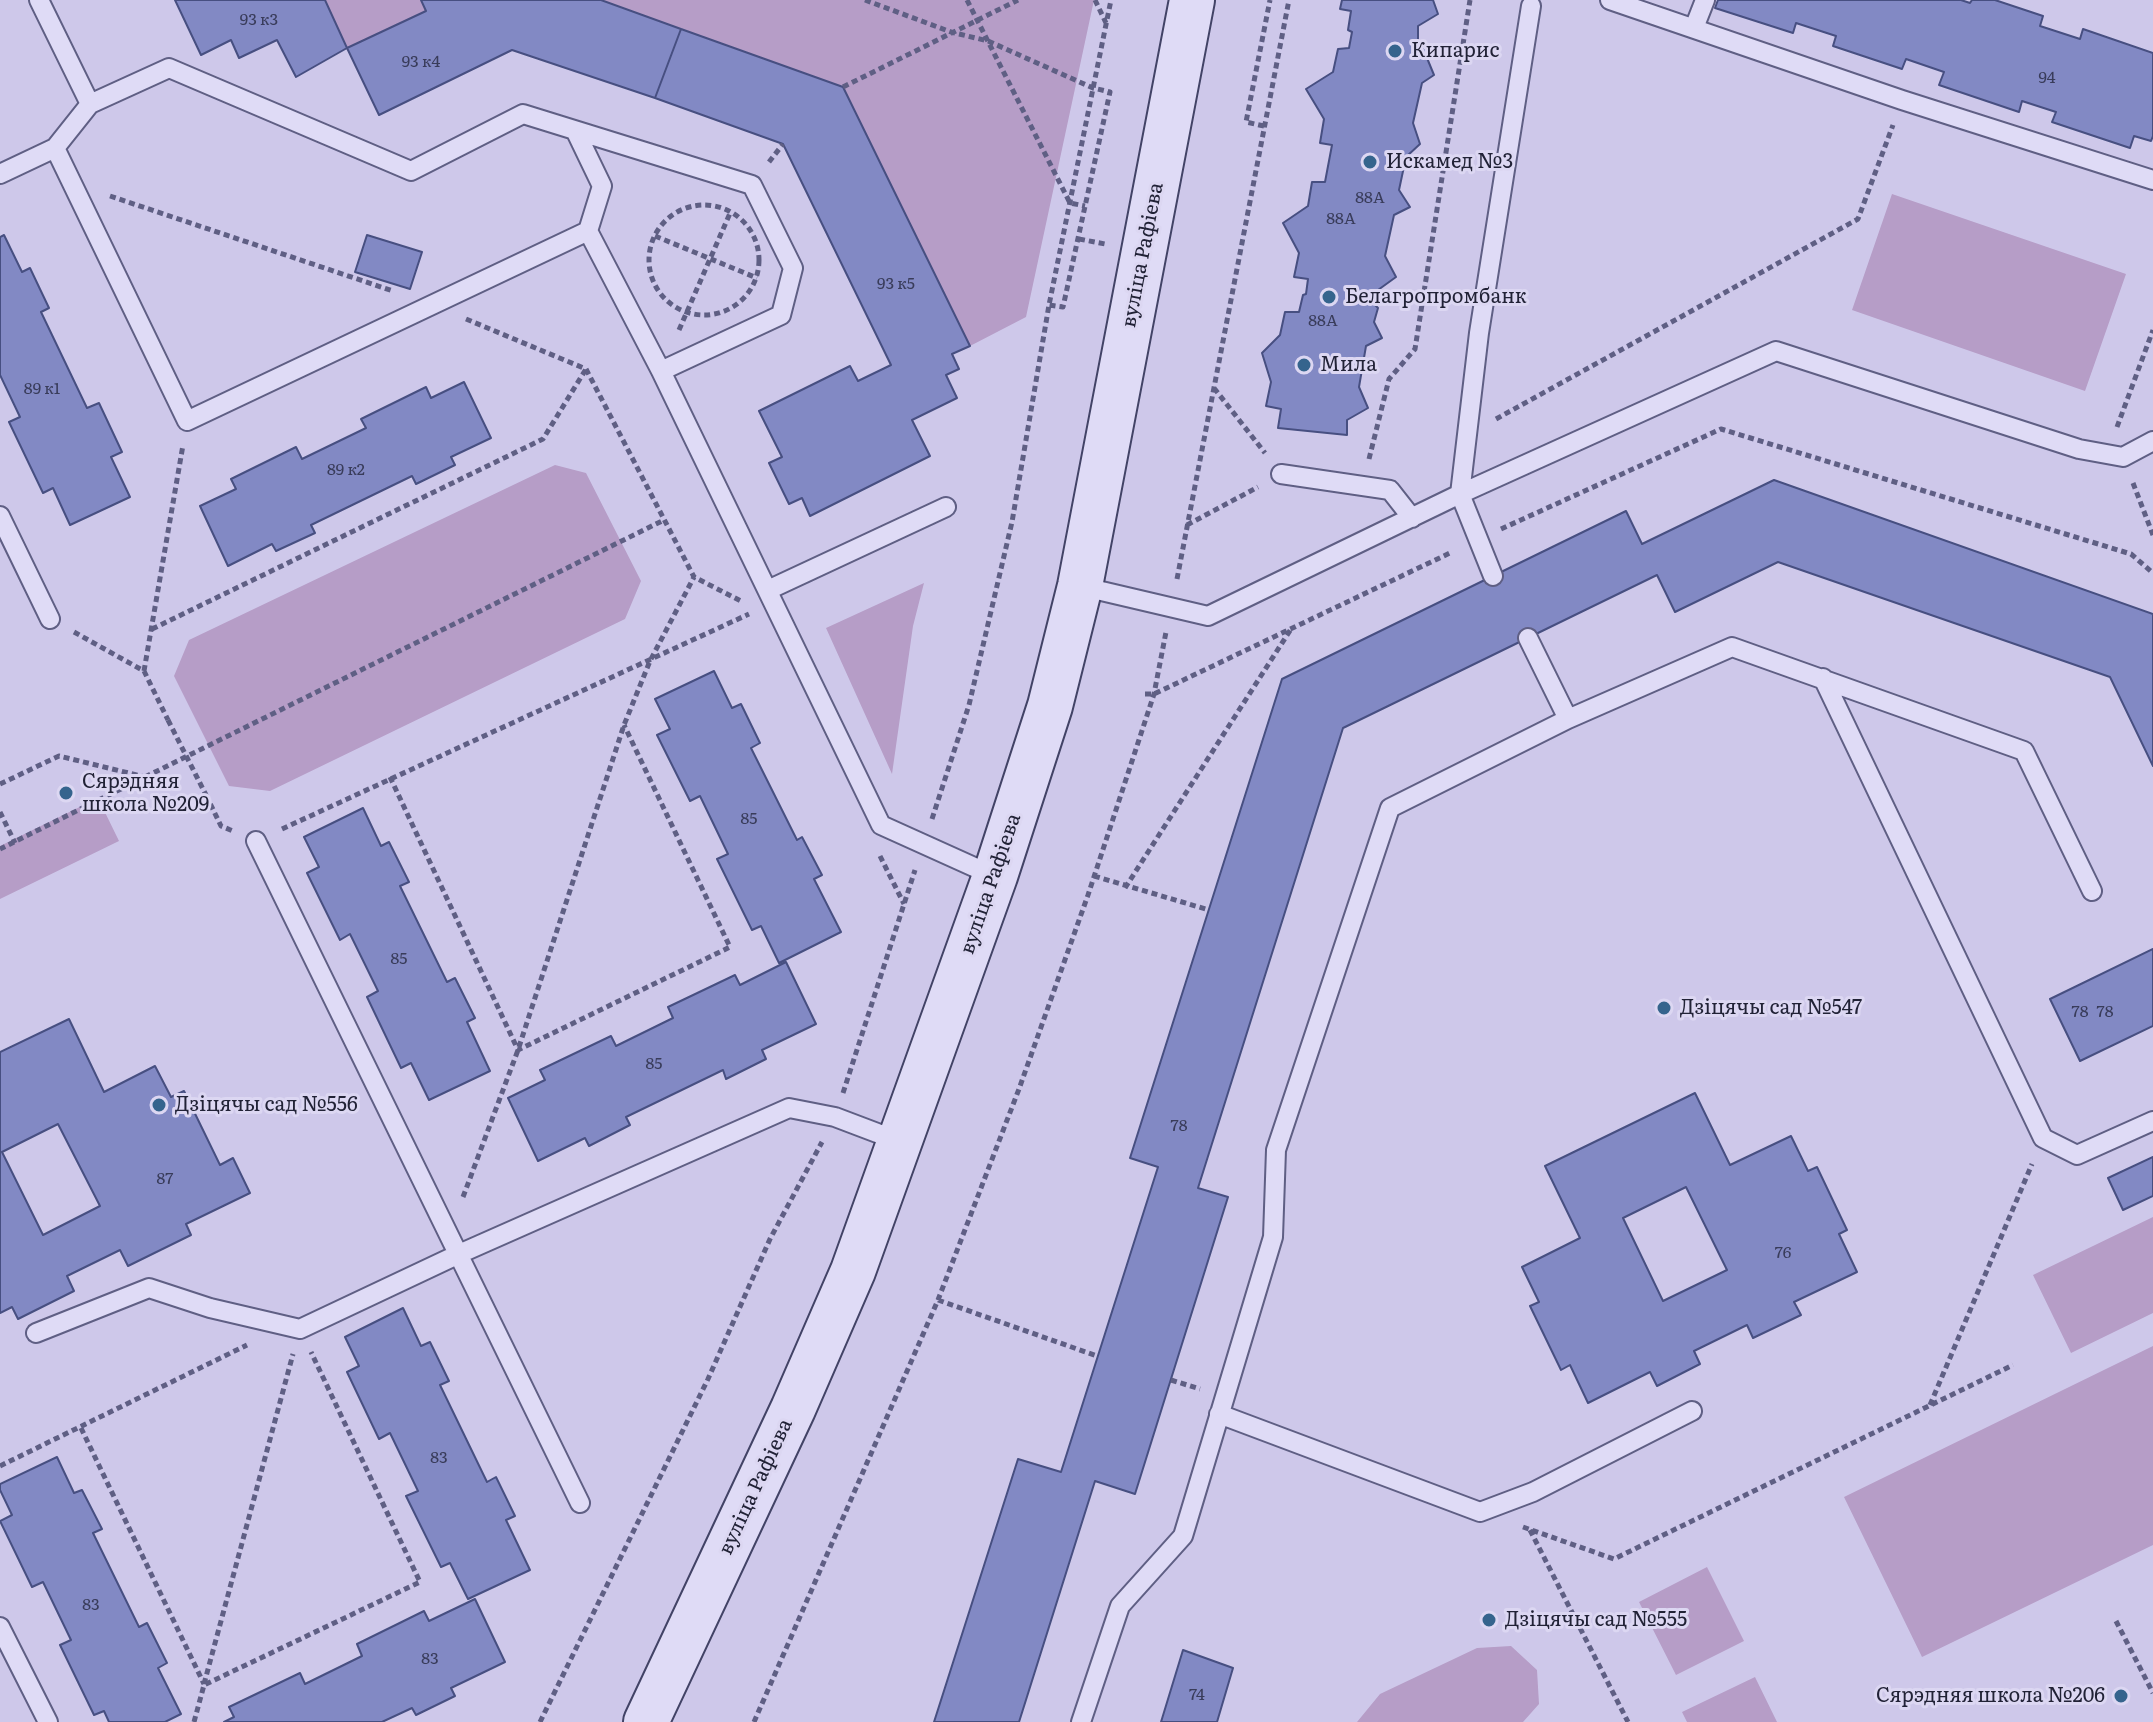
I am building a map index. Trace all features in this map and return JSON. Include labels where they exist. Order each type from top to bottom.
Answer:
[{"type":"main road","name":"вуліца Рафіева","points":[[646,1722],[793,1409],[853,1271],[995,876],[1050,706],[1080,586],[1192,0]]},
{"type":"lane","points":[[39,0],[90,104]]},
{"type":"lane","points":[[1610,0],[1902,100],[2153,180]]},
{"type":"lane","points":[[1694,28],[1705,0]]},
{"type":"lane","points":[[1493,576],[1460,494],[1479,333],[1531,6]]},
{"type":"lane","points":[[0,174],[55,148],[90,104],[169,68],[411,171],[523,114],[752,185],[793,268],[781,315],[661,371]]},
{"type":"lane","points":[[576,132],[602,186],[588,231],[661,371],[881,825],[995,876]]},
{"type":"lane","points":[[55,148],[187,421],[588,231]]},
{"type":"lane","points":[[1080,586],[1208,616],[1460,494],[1776,351],[2079,449],[2123,457],[2153,441]]},
{"type":"lane","points":[[1281,474],[1390,490],[1412,518]]},
{"type":"lane","points":[[768,590],[946,507]]},
{"type":"lane","points":[[0,516],[50,619]]},
{"type":"lane","points":[[1528,638],[1568,719]]},
{"type":"lane","points":[[1081,1722],[1120,1606],[1183,1536],[1273,1237],[1276,1150],[1390,808],[1568,719],[1732,647],[2024,751],[2092,891]]},
{"type":"lane","points":[[1823,678],[2043,1138],[2077,1155],[2153,1121]]},
{"type":"lane","points":[[256,841],[580,1503]]},
{"type":"lane","points":[[36,1333],[149,1288],[210,1308],[293,1328],[789,1108],[835,1117],[901,1142]]},
{"type":"lane","points":[[1219,1414],[1480,1512],[1533,1492],[1692,1411]]},
{"type":"lane","points":[[0,1627],[48,1722]]},
{"type":"path","points":[[865,0],[951,32],[988,41],[1093,88],[1110,92],[1063,307],[1049,305]]},
{"type":"path","points":[[967,0],[1070,203]]},
{"type":"path","points":[[843,87],[1018,0]]},
{"type":"path","points":[[1095,0],[1107,24]]},
{"type":"path","points":[[540,1722],[708,1379],[770,1239],[835,1117],[969,705],[1012,522],[1049,305],[1111,0]]},
{"type":"path","points":[[1264,126],[1246,122],[1270,0]]},
{"type":"path","points":[[754,1722],[938,1300],[1019,1089],[1154,694],[1289,0]]},
{"type":"path","points":[[1363,484],[1389,379],[1415,349],[1470,0]]},
{"type":"path","points":[[1467,435],[1858,219],[1902,100]]},
{"type":"path","points":[[71,183],[434,305],[586,369],[694,577],[745,603]]},
{"type":"path","points":[[661,371],[731,212],[752,185]]},
{"type":"path","points":[[1070,203],[1085,206]]},
{"type":"path","points":[[713,205],[731,212],[746,223],[756,240],[760,259],[757,278],[749,293],[736,306],[712,315],[686,313],[670,305],[658,292],[651,276],[648,259],[655,236],[661,225],[675,212],[694,206],[713,205]]},
{"type":"path","points":[[655,236],[757,278]]},
{"type":"path","points":[[152,629],[543,439],[586,369]]},
{"type":"path","points":[[1187,525],[1281,474],[1214,387]]},
{"type":"path","points":[[144,671],[187,421]]},
{"type":"path","points":[[1145,694],[1154,694],[1721,429],[2131,554],[2153,573]]},
{"type":"path","points":[[0,849],[664,520]]},
{"type":"path","points":[[450,1235],[518,1050],[624,725],[650,661],[694,577]]},
{"type":"path","points":[[50,619],[144,671],[221,826],[256,841],[758,609]]},
{"type":"path","points":[[1125,888],[1291,629]]},
{"type":"path","points":[[518,1050],[730,947],[624,725]]},
{"type":"path","points":[[0,784],[59,756],[145,777]]},
{"type":"path","points":[[390,777],[518,1050]]},
{"type":"path","points":[[0,812],[15,843]]},
{"type":"path","points":[[876,848],[904,904]]},
{"type":"path","points":[[1094,876],[1125,888],[1209,910]]},
{"type":"path","points":[[1930,1406],[2043,1138]]},
{"type":"path","points":[[938,1300],[1097,1356]]},
{"type":"path","points":[[0,1466],[293,1328]]},
{"type":"path","points":[[194,1722],[293,1328]]},
{"type":"path","points":[[204,1685],[420,1582],[293,1328]]},
{"type":"path","points":[[1480,1512],[1614,1559],[2013,1365]]},
{"type":"path","points":[[81,1428],[204,1685]]},
{"type":"path","points":[[1529,1529],[1628,1722]]},
{"type":"path","points":[[2116,1621],[2153,1693]]},
{"type":"shaded area","points":[[325,0],[421,0],[426,11],[347,48]]},
{"type":"shaded area","points":[[601,0],[1094,0],[1026,317],[970,346],[843,87]]},
{"type":"shaded area","points":[[1892,194],[2126,274],[2085,391],[1852,310]]},
{"type":"shaded area","points":[[555,465],[586,473],[641,581],[625,619],[270,791],[229,786],[174,676],[189,640]]},
{"type":"shaded area","points":[[924,583],[913,626],[892,774],[826,628]]},
{"type":"shaded area","points":[[98,798],[119,841],[0,899],[0,846]]},
{"type":"shaded area","points":[[2153,1217],[2153,1313],[2071,1353],[2033,1275]]},
{"type":"shaded area","points":[[2153,1346],[2153,1545],[1922,1657],[1844,1497]]},
{"type":"shaded area","points":[[1707,1567],[1744,1641],[1676,1675],[1639,1602]]},
{"type":"shaded area","points":[[1511,1646],[1537,1670],[1539,1704],[1523,1722],[1357,1722],[1380,1694],[1477,1648]]},
{"type":"shaded area","points":[[1755,1677],[1777,1722],[1687,1722],[1682,1712]]},
{"type":"building","points":[[175,0],[325,0],[347,48],[296,77],[277,40],[239,58],[231,40],[201,55]]},
{"type":"building","points":[[421,0],[601,0],[681,29],[655,98],[512,50],[379,115],[347,48],[426,11]]},
{"type":"building","points":[[1342,0],[1433,0],[1438,14],[1418,26],[1418,43],[1430,45],[1427,58],[1434,75],[1422,83],[1413,123],[1420,144],[1406,157],[1399,190],[1410,207],[1394,215],[1385,256],[1396,277],[1378,290],[1375,305],[1378,308],[1374,322],[1382,338],[1366,346],[1359,387],[1368,408],[1347,420],[1347,435],[1278,428],[1281,409],[1266,406],[1271,382],[1262,353],[1280,335],[1285,312],[1299,312],[1303,295],[1306,294],[1308,279],[1294,277],[1299,253],[1283,223],[1308,206],[1312,182],[1325,182],[1332,145],[1320,143],[1324,119],[1306,89],[1333,72],[1338,49],[1349,48],[1351,11],[1340,9]]},
{"type":"building","points":[[1718,0],[1961,0],[1970,3],[1972,0],[1995,0],[2043,16],[2040,26],[2080,39],[2083,29],[2153,53],[2153,136],[2151,141],[2134,136],[2130,148],[2052,122],[2056,112],[2022,101],[2019,112],[1939,85],[1944,72],[1906,59],[1902,69],[1833,46],[1836,36],[1796,23],[1793,33],[1715,8]]},
{"type":"building","points":[[681,29],[843,87],[970,346],[952,354],[959,369],[946,375],[957,398],[912,420],[930,456],[810,516],[802,498],[789,504],[769,463],[782,457],[759,411],[850,366],[858,381],[891,365],[783,144],[655,98]]},
{"type":"building","points":[[4,235],[22,272],[30,268],[49,308],[41,312],[87,408],[99,403],[122,452],[111,457],[130,497],[70,525],[53,488],[43,493],[9,422],[20,417],[0,375],[0,237]]},
{"type":"building","points":[[367,235],[422,252],[410,289],[355,272]]},
{"type":"building","points":[[464,382],[491,438],[451,457],[455,465],[416,484],[412,476],[311,525],[315,533],[276,551],[272,544],[228,566],[200,506],[236,489],[231,479],[296,447],[302,459],[366,428],[361,419],[426,387],[431,398]]},
{"type":"building","points":[[1774,480],[2153,614],[2153,766],[2110,677],[1778,562],[1675,612],[1657,575],[1343,728],[1198,1188],[1228,1197],[1135,1494],[1095,1481],[1019,1722],[934,1722],[1018,1459],[1061,1472],[1158,1167],[1130,1158],[1282,679],[1626,511],[1642,544]]},
{"type":"building","points":[[714,671],[732,708],[741,704],[760,743],[751,748],[797,840],[802,837],[822,875],[814,879],[841,932],[779,963],[761,926],[752,930],[717,859],[728,854],[700,796],[690,801],[657,735],[670,729],[655,699]]},
{"type":"building","points":[[363,808],[381,846],[389,842],[409,882],[400,886],[447,982],[455,978],[475,1018],[467,1022],[490,1071],[429,1100],[411,1063],[401,1068],[367,997],[378,991],[350,934],[340,940],[307,873],[319,867],[304,837]]},
{"type":"building","points":[[2153,949],[2153,1026],[2080,1061],[2050,999]]},
{"type":"building","points":[[786,962],[816,1024],[762,1050],[766,1059],[726,1079],[723,1070],[626,1117],[630,1125],[589,1146],[585,1138],[538,1161],[508,1098],[545,1080],[540,1070],[611,1036],[616,1046],[673,1018],[668,1007],[735,975],[740,985]]},
{"type":"building","points":[[69,1019],[104,1092],[155,1066],[171,1097],[184,1091],[220,1165],[233,1158],[250,1193],[186,1224],[191,1235],[128,1266],[120,1250],[67,1276],[74,1291],[18,1319],[12,1307],[0,1313],[0,1052]],"holes":[[[58,1124],[100,1206],[43,1235],[2,1152]]]},
{"type":"building","points":[[1695,1093],[1730,1165],[1791,1136],[1808,1171],[1817,1167],[1847,1230],[1839,1234],[1857,1272],[1794,1302],[1801,1315],[1753,1338],[1747,1325],[1694,1351],[1700,1364],[1657,1386],[1650,1372],[1588,1403],[1570,1365],[1561,1370],[1530,1306],[1539,1302],[1522,1267],[1580,1238],[1545,1166]],"holes":[[[1686,1187],[1727,1270],[1663,1301],[1623,1218]]]},
{"type":"building","points":[[2153,1157],[2153,1196],[2123,1210],[2108,1178]]},
{"type":"building","points":[[403,1308],[421,1346],[430,1342],[449,1381],[440,1385],[487,1482],[496,1477],[515,1516],[506,1520],[530,1570],[468,1599],[450,1563],[441,1567],[406,1496],[418,1491],[390,1433],[379,1439],[347,1372],[359,1366],[345,1337]]},
{"type":"building","points":[[57,1457],[74,1493],[82,1490],[102,1529],[93,1533],[139,1627],[147,1623],[167,1663],[158,1668],[181,1714],[165,1722],[109,1722],[104,1711],[94,1715],[60,1645],[71,1640],[43,1582],[32,1587],[0,1521],[12,1515],[0,1484]]},
{"type":"building","points":[[475,1599],[505,1662],[451,1688],[455,1696],[416,1715],[412,1708],[382,1722],[224,1722],[234,1717],[229,1707],[300,1673],[305,1684],[362,1656],[357,1644],[424,1611],[429,1621]]},
{"type":"building","points":[[1183,1650],[1233,1668],[1217,1722],[1161,1722]]},
{"type":"place","name":"Кипарис","points":[[1395,51]]},
{"type":"place","name":"Искамед №3","points":[[1370,162]]},
{"type":"place","name":"Белагропромбанк","points":[[1329,297]]},
{"type":"place","name":"Мила","points":[[1304,365]]},
{"type":"place","name":"Сярэдняя школа №209","points":[[66,793]]},
{"type":"place","name":"Дзіцячы сад №547","points":[[1664,1008]]},
{"type":"place","name":"Дзіцячы сад №556","points":[[159,1105]]},
{"type":"place","name":"Дзіцячы сад №555","points":[[1489,1620]]},
{"type":"place","name":"Сярэдняя школа №206","points":[[2121,1696]]}]
